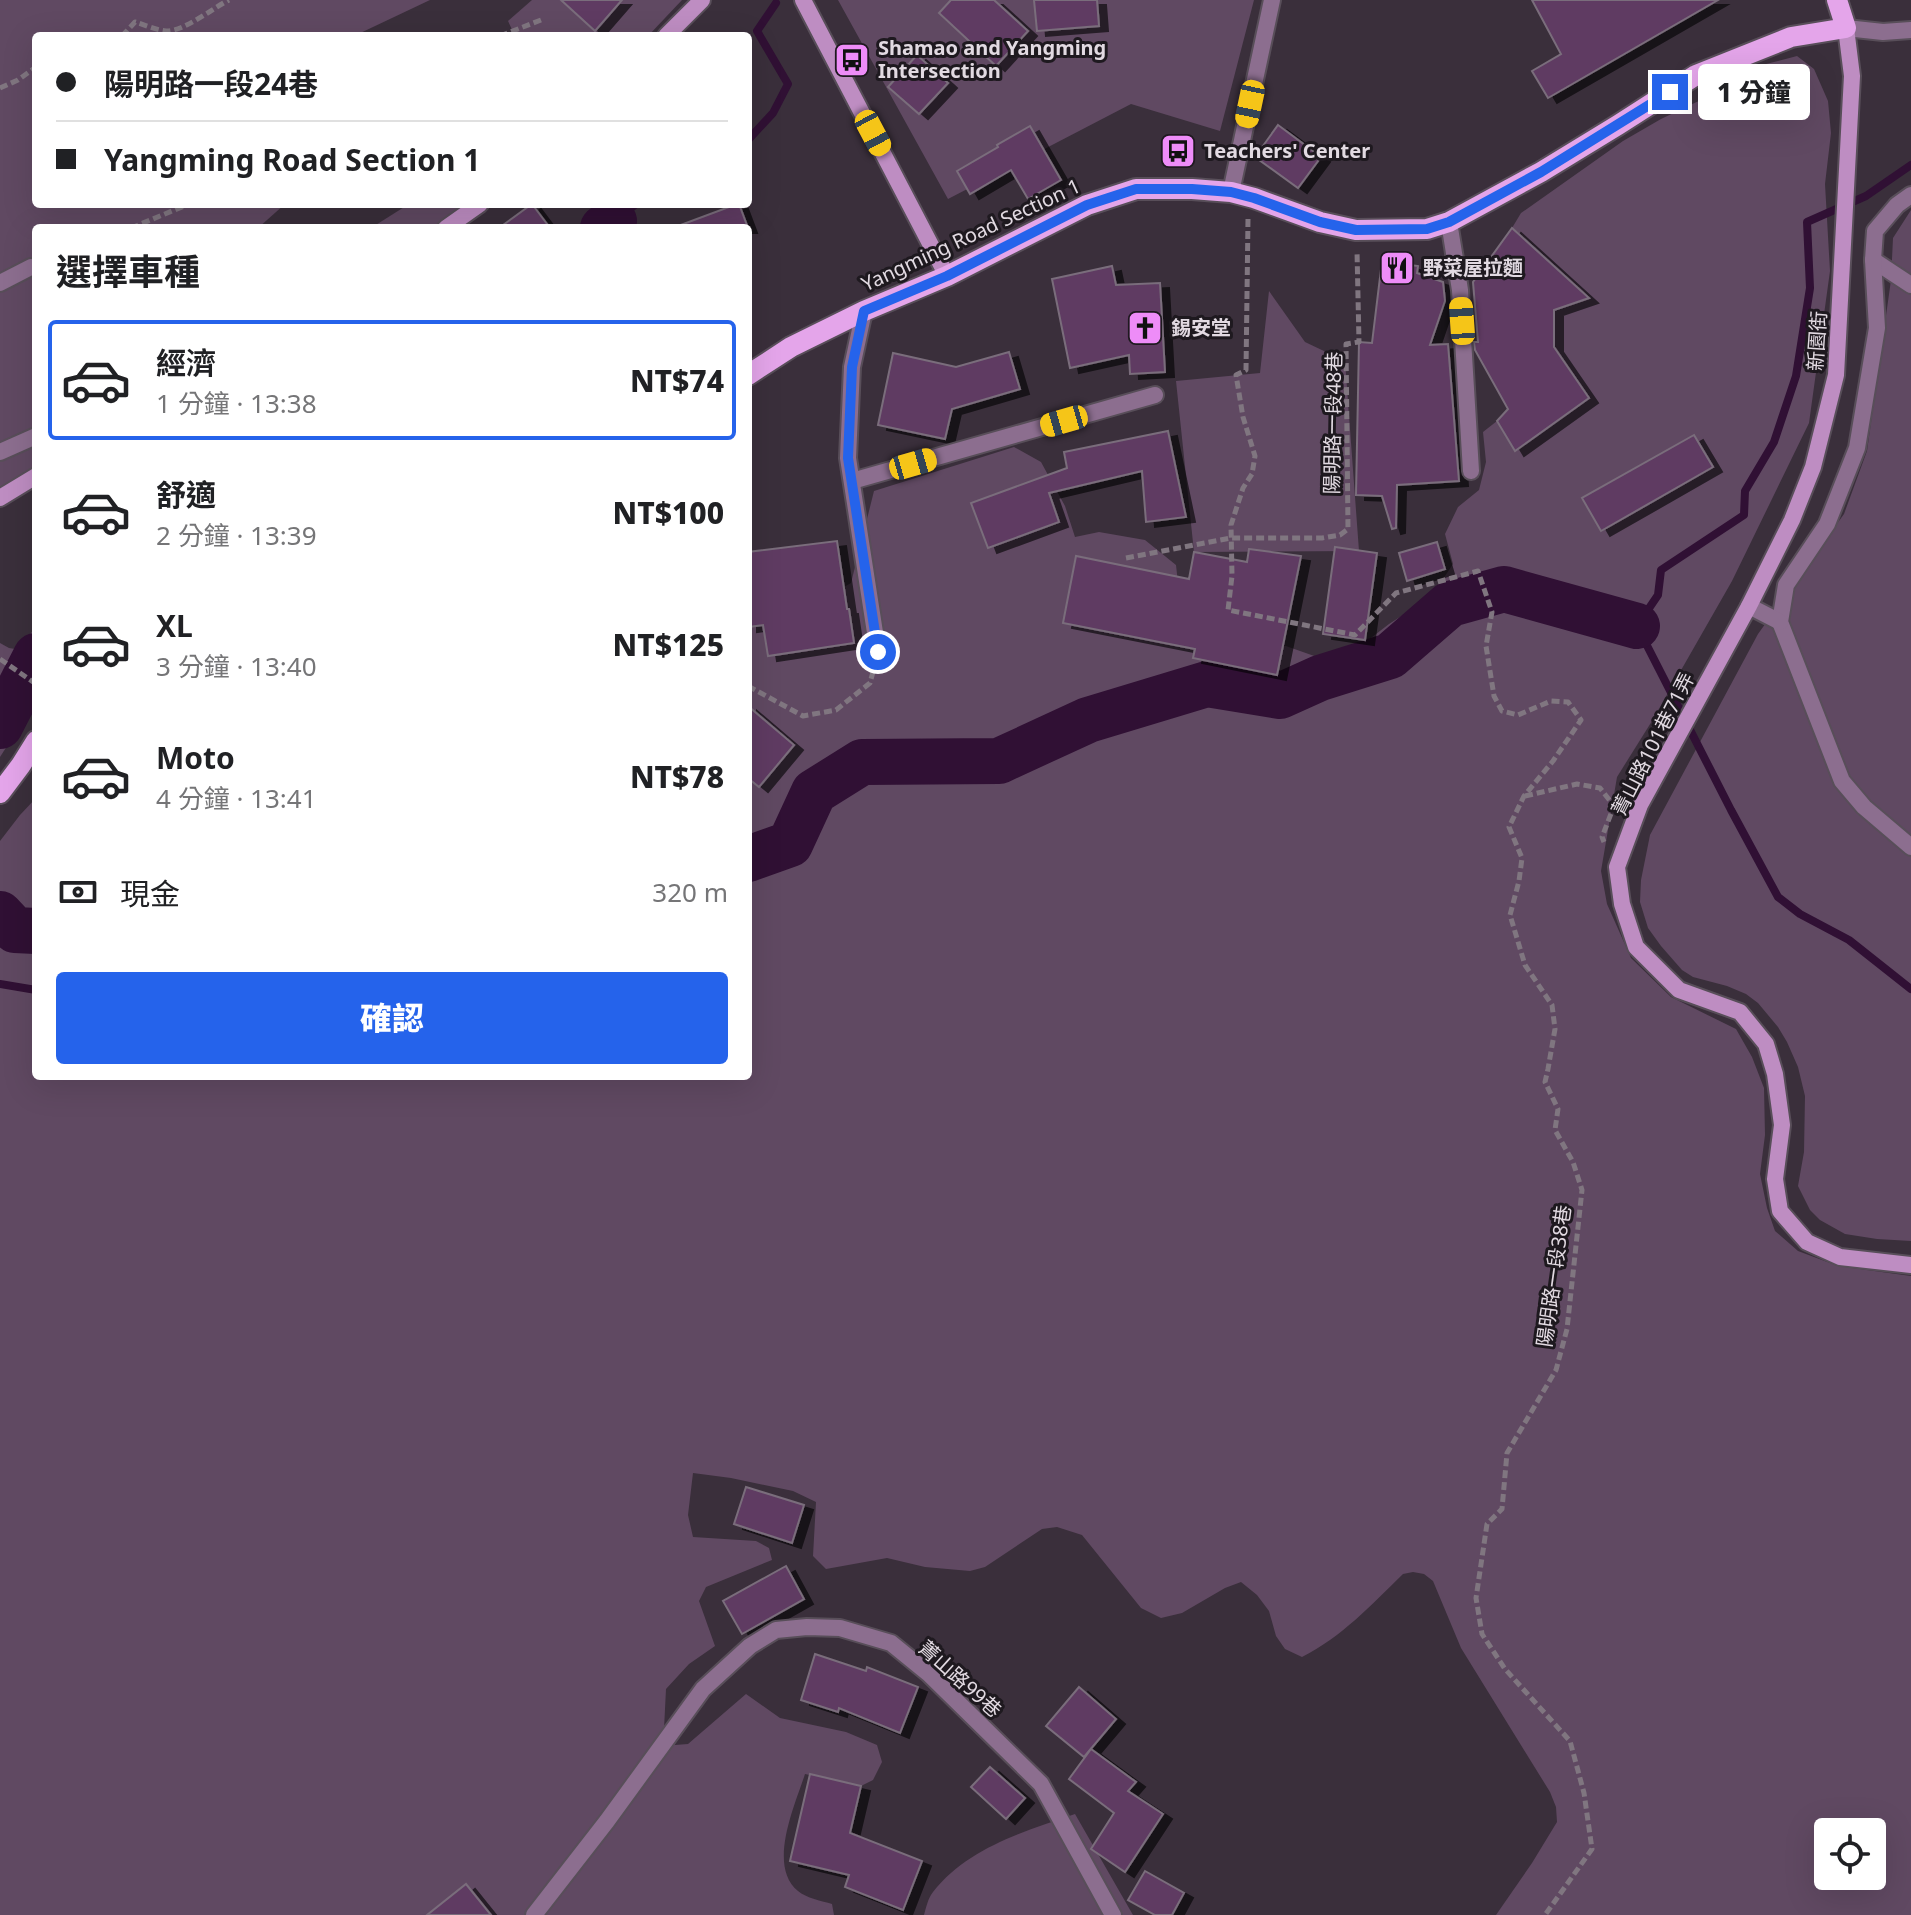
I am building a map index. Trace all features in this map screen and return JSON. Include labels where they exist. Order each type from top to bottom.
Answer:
[{"type":"main road","points":[[1837,0],[1846,28]]},
{"type":"main road","name":"Yangming Road Section 1","points":[[752,372],[791,347],[864,311],[947,276],[1087,205],[1136,189],[1231,192],[1320,222],[1356,230],[1427,229],[1449,222],[1541,172],[1696,75],[1791,37],[1846,28]]},
{"type":"main road","points":[[0,793],[32,749]]},
{"type":"street","points":[[670,32],[702,0]]},
{"type":"street","points":[[803,0],[947,276]]},
{"type":"street","points":[[1231,192],[1272,0]]},
{"type":"street","points":[[1846,28],[1883,32],[1911,30]]},
{"type":"street","name":"新園街","points":[[1749,606],[1792,520],[1813,467],[1836,375],[1852,76],[1846,28]]},
{"type":"street","points":[[1911,195],[1897,205],[1875,231],[1873,260],[1877,328],[1857,448],[1827,524],[1786,585],[1780,622],[1842,781],[1864,807],[1911,847]]},
{"type":"street","points":[[452,224],[474,208]]},
{"type":"street","points":[[1449,222],[1460,290],[1471,471]]},
{"type":"street","points":[[1873,260],[1911,285]]},
{"type":"street","points":[[0,283],[31,267]]},
{"type":"street","points":[[864,311],[852,367],[848,458],[878,652]]},
{"type":"street","points":[[852,481],[1155,395]]},
{"type":"street","points":[[0,452],[32,438]]},
{"type":"street","points":[[0,498],[32,478]]},
{"type":"street","points":[[1749,606],[1780,622]]},
{"type":"street","name":"菁山路101巷71弄","points":[[1749,606],[1640,805],[1617,867],[1622,904],[1636,947],[1679,990],[1740,1012],[1766,1044],[1775,1074],[1782,1125],[1775,1179],[1780,1211],[1807,1242],[1840,1257],[1911,1265]]},
{"type":"street","name":"菁山路99巷","points":[[534,1915],[703,1689],[750,1646],[776,1630],[807,1627],[840,1628],[891,1643],[929,1674],[1041,1784],[1113,1915]]},
{"type":"path","points":[[126,32],[135,22],[168,31],[196,21],[229,0]]},
{"type":"path","points":[[510,32],[541,20]]},
{"type":"path","points":[[0,88],[32,70]]},
{"type":"path","points":[[141,224],[179,208]]},
{"type":"path","name":"陽明路一段38巷","points":[[1248,219],[1246,370],[1236,375],[1243,417],[1255,456],[1252,474],[1243,488],[1231,525],[1232,576],[1228,610],[1355,635],[1396,593],[1478,571],[1492,612],[1486,646],[1494,696],[1502,711],[1518,715],[1551,701],[1568,702],[1581,720],[1524,796],[1509,827],[1522,858],[1510,915],[1525,965],[1552,1005],[1555,1029],[1545,1082],[1558,1109],[1555,1130],[1573,1162],[1582,1190],[1567,1329],[1556,1370],[1507,1453],[1502,1509],[1487,1524],[1476,1598],[1482,1634],[1489,1646],[1505,1669],[1570,1741],[1584,1793],[1592,1849],[1545,1915]]},
{"type":"path","name":"陽明路一段48巷","points":[[1231,538],[1322,538],[1340,535],[1348,529],[1346,344],[1359,342],[1356,230]]},
{"type":"path","points":[[1126,558],[1231,538]]},
{"type":"path","points":[[752,688],[803,716],[836,710],[870,683],[878,652]]},
{"type":"path","points":[[0,659],[32,681]]},
{"type":"path","points":[[1524,796],[1577,784],[1600,788],[1614,806],[1602,837],[1617,867]]},
{"type":"shaded area","points":[[0,0],[430,0],[362,32],[32,32],[32,208],[280,208],[262,224],[32,224],[32,470],[0,491]]},
{"type":"shaded area","points":[[532,0],[682,0],[652,32],[513,32],[508,21]]},
{"type":"shaded area","points":[[838,0],[1254,0],[1220,131],[1131,104],[948,199]]},
{"type":"shaded area","points":[[1797,56],[1814,69],[1828,101],[1831,133],[1825,184],[1830,271],[1809,423],[1732,581],[1617,777],[1601,871],[1607,904],[1631,958],[1671,997],[1736,1029],[1752,1057],[1764,1088],[1765,1135],[1760,1174],[1775,1231],[1798,1251],[1838,1266],[1911,1276],[1911,1915],[1496,1915],[1557,1822],[1556,1807],[1550,1792],[1461,1648],[1433,1581],[1424,1574],[1403,1574],[1343,1630],[1302,1657],[1285,1649],[1276,1636],[1269,1611],[1257,1595],[1241,1582],[1182,1613],[1161,1618],[1141,1608],[1082,1535],[1057,1527],[1042,1529],[985,1567],[970,1571],[925,1567],[887,1558],[826,1569],[813,1556],[816,1502],[793,1491],[693,1473],[688,1515],[693,1537],[756,1541],[769,1548],[772,1560],[706,1587],[699,1601],[715,1646],[689,1664],[666,1689],[664,1729],[675,1745],[688,1744],[746,1694],[780,1718],[846,1732],[877,1745],[882,1762],[873,1780],[861,1786],[805,1774],[790,1818],[784,1851],[789,1880],[801,1893],[832,1904],[834,1915],[0,1915],[0,841],[20,815],[32,802],[32,1080],[752,1080],[752,624],[828,596],[851,583],[874,491],[1014,447],[1041,462],[1065,506],[1075,537],[1099,532],[1145,540],[1176,565],[1181,610],[1199,628],[1193,658],[1276,675],[1283,645],[1320,658],[1354,651],[1431,597],[1453,564],[1445,534],[1458,507],[1479,490],[1486,462],[1483,432],[1497,421],[1515,451],[1589,398],[1554,347],[1554,310],[1588,298],[1512,228],[1521,213],[1623,141],[1728,87],[1766,64]]},
{"type":"shaded area","points":[[403,208],[462,208],[438,224],[377,224]]},
{"type":"shaded area","points":[[1911,210],[1911,1241],[1845,1234],[1820,1220],[1810,1210],[1798,1186],[1804,1152],[1805,1096],[1798,1067],[1787,1042],[1758,1003],[1746,994],[1693,977],[1682,970],[1648,928],[1640,902],[1650,835],[1758,634],[1844,514],[1867,451],[1891,280],[1893,238]]},
{"type":"shaded area","points":[[1269,291],[1305,342],[1345,361],[1359,551],[1194,552],[1176,381],[1260,373]]},
{"type":"shaded area","points":[[32,632],[32,707],[0,757],[0,643],[21,650]]},
{"type":"shaded area","points":[[1075,1814],[1133,1915],[924,1915],[933,1892],[962,1864],[998,1843]]},
{"type":"building","points":[[561,0],[622,0],[595,31]]},
{"type":"building","points":[[951,0],[994,0],[1028,31],[996,66],[939,13]]},
{"type":"building","points":[[1034,0],[1097,0],[1099,26],[1037,31]]},
{"type":"building","points":[[1532,0],[1718,0],[1548,98],[1532,71],[1561,54]]},
{"type":"building","points":[[917,55],[948,83],[919,114],[888,87]]},
{"type":"building","points":[[1278,125],[1321,157],[1298,188],[1255,157]]},
{"type":"building","points":[[1030,126],[1061,180],[1028,199],[1011,170],[970,194],[957,171]]},
{"type":"building","points":[[526,208],[535,208],[547,224],[504,224]]},
{"type":"building","points":[[726,208],[740,208],[746,224],[683,224]]},
{"type":"building","points":[[1512,228],[1589,298],[1554,310],[1554,347],[1589,398],[1515,451],[1497,421],[1508,409],[1475,350],[1474,342],[1478,342],[1473,282]]},
{"type":"building","points":[[1382,261],[1418,266],[1417,273],[1443,282],[1445,301],[1430,345],[1448,344],[1459,481],[1397,485],[1396,528],[1392,529],[1382,496],[1356,495],[1359,342],[1372,343]]},
{"type":"building","points":[[1112,266],[1116,285],[1160,283],[1165,372],[1130,374],[1129,355],[1070,368],[1052,279]]},
{"type":"building","points":[[1009,352],[1020,389],[952,409],[945,439],[878,425],[893,353],[956,367]]},
{"type":"building","points":[[1168,431],[1186,517],[1146,522],[1142,471],[1049,493],[1059,522],[988,548],[971,503],[1067,468],[1064,452]]},
{"type":"building","points":[[1694,435],[1713,467],[1601,531],[1582,498]]},
{"type":"building","points":[[837,541],[854,643],[768,656],[763,625],[752,626],[752,552]]},
{"type":"building","points":[[1437,542],[1445,569],[1407,581],[1399,553]]},
{"type":"building","points":[[1335,547],[1377,553],[1365,640],[1323,634]]},
{"type":"building","points":[[1249,549],[1301,556],[1277,675],[1193,658],[1195,649],[1063,623],[1076,556],[1189,579],[1194,552],[1247,562]]},
{"type":"building","points":[[752,709],[794,745],[759,787],[752,781]]},
{"type":"building","points":[[746,1487],[804,1505],[792,1543],[734,1524]]},
{"type":"building","points":[[786,1566],[804,1599],[742,1634],[723,1601]]},
{"type":"building","points":[[815,1654],[866,1671],[867,1667],[918,1687],[900,1733],[839,1708],[838,1712],[801,1700]]},
{"type":"building","points":[[1079,1687],[1116,1719],[1084,1757],[1046,1726]]},
{"type":"building","points":[[1091,1749],[1136,1782],[1128,1791],[1163,1814],[1125,1872],[1091,1849],[1114,1813],[1069,1779]]},
{"type":"building","points":[[990,1767],[1025,1798],[1006,1819],[971,1787]]},
{"type":"building","points":[[810,1774],[861,1786],[850,1833],[922,1861],[903,1910],[845,1887],[849,1875],[790,1861]]},
{"type":"building","points":[[1145,1871],[1184,1893],[1172,1915],[1155,1915],[1128,1900]]},
{"type":"building","points":[[466,1884],[491,1915],[427,1915]]},
{"type":"waterway","points":[[752,136],[773,113],[788,84],[757,31],[776,3]]},
{"type":"waterway","points":[[1911,165],[1866,196],[1807,222],[1810,288],[1796,376],[1774,442],[1745,491],[1744,515],[1661,570],[1658,595],[1637,626],[1778,897],[1800,914],[1849,940],[1911,989]]},
{"type":"waterway","points":[[614,221],[631,208]]},
{"type":"waterway","points":[[609,224],[614,221]]},
{"type":"waterway","points":[[752,858],[790,844],[814,792],[862,762],[999,761],[1088,720],[1207,684],[1280,696],[1320,678],[1390,656],[1450,604],[1504,589],[1637,626]]},
{"type":"waterway","points":[[0,726],[32,664]]},
{"type":"waterway","points":[[0,914],[15,930],[32,931]]},
{"type":"waterway","points":[[0,984],[32,989]]},
{"type":"place","name":"Shamao and Yangming Intersection","points":[[852,60]]},
{"type":"place","name":"Teachers' Center","points":[[1178,151]]},
{"type":"place","name":"野菜屋拉麵","points":[[1397,268]]},
{"type":"place","name":"錫安堂","points":[[1145,328]]},
{"type":"route","points":[[878,652],[848,458],[852,367],[864,311],[947,276],[1087,205],[1136,189],[1231,192],[1320,222],[1356,230],[1427,229],[1449,222],[1541,172],[1670,92]]}]
